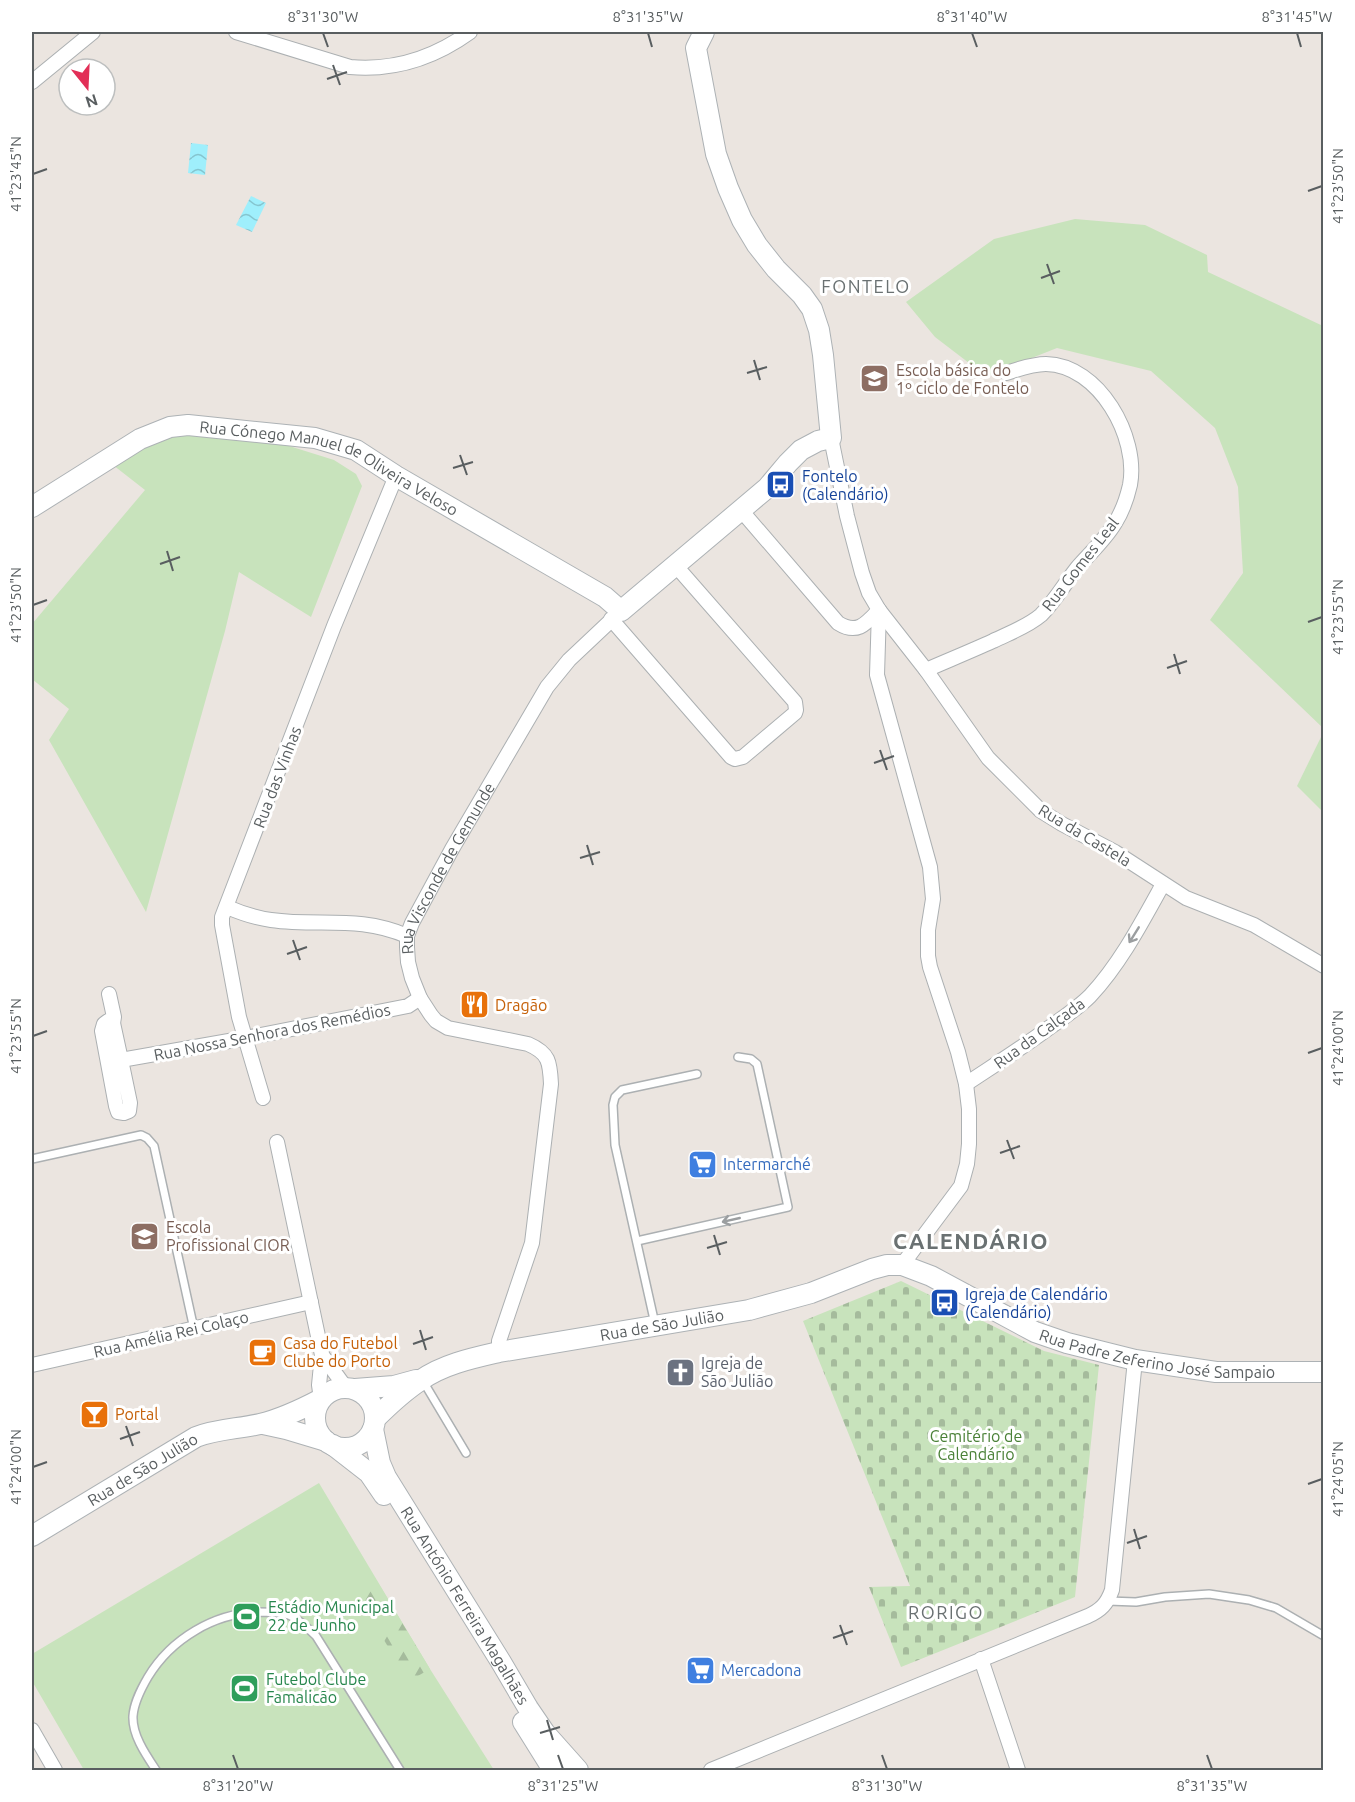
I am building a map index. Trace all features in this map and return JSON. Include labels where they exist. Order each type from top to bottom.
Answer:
[{"type":"street","points":[[32,82],[93,32]]},
{"type":"street","points":[[237,32],[351,67],[369,69],[410,62],[433,54],[470,32]]},
{"type":"street","points":[[696,37],[717,154],[728,188],[742,220],[757,245],[812,309],[819,330],[823,355],[831,438]]},
{"type":"street","name":"Rua Gomes Leal","points":[[926,670],[1019,629],[1042,614],[1115,524],[1130,484],[1127,443],[1121,426],[1113,408],[1085,377],[1068,368],[1047,364],[1031,365],[1006,373]]},
{"type":"street","name":"Rua Cónego Manuel de Oliveira Veloso","points":[[32,507],[140,439],[170,427],[188,425],[327,440],[356,450],[396,476],[605,597],[616,615]]},
{"type":"street","name":"Rua Visconde de Gemunde","points":[[499,1352],[499,1341],[532,1243],[551,1084],[550,1067],[547,1057],[539,1049],[528,1044],[447,1028],[436,1021],[420,998],[408,962],[407,936],[453,849],[538,701],[569,660],[616,615],[766,488],[801,450],[818,441],[831,438]]},
{"type":"street","name":"Rua da Castela","points":[[831,438],[847,516],[869,593],[987,758],[1034,805],[1062,824],[1115,852],[1186,898],[1254,925],[1323,966]]},
{"type":"street","name":"Rua das Vinhas","points":[[263,1098],[239,1017],[222,917],[334,626],[396,476]]},
{"type":"street","points":[[740,509],[838,623],[850,629],[857,628],[864,625],[879,610]]},
{"type":"street","points":[[616,615],[731,758],[743,757],[795,713],[795,702],[676,566]]},
{"type":"street","points":[[879,610],[877,675],[930,867],[933,898],[928,930],[930,967],[958,1052],[969,1109],[967,1164],[961,1186],[902,1265]]},
{"type":"street","name":"Rua da Calçada","points":[[966,1084],[1047,1029],[1089,996],[1102,982],[1134,935],[1163,884]]},
{"type":"street","points":[[227,907],[244,915],[271,920],[361,923],[382,927],[407,936]]},
{"type":"street","points":[[109,994],[130,1103],[129,1111],[124,1113],[118,1112],[116,1106],[102,1031],[104,1024],[108,1021],[113,1023]]},
{"type":"street","name":"Rua Nossa Senhora dos Remédios","points":[[121,1060],[408,1006],[420,998]]},
{"type":"street","points":[[277,1142],[322,1355],[319,1385],[321,1400]]},
{"type":"street","name":"Rua de São Julião","points":[[350,1389],[394,1386],[422,1379],[446,1366],[499,1352],[768,1305],[811,1293],[872,1269],[887,1265],[902,1265]]},
{"type":"street","name":"Rua Padre Zeferino José Sampaio","points":[[902,1265],[931,1276],[1035,1332],[1067,1343],[1135,1360],[1216,1372],[1323,1372]]},
{"type":"street","name":"Rua Amélia Rei Colaço","points":[[32,1365],[311,1302]]},
{"type":"street","points":[[322,1355],[350,1389]]},
{"type":"street","points":[[711,1770],[1101,1610],[1112,1590],[1135,1360]]},
{"type":"street","name":"Rua de São Julião","points":[[374,1424],[422,1379]]},
{"type":"street","points":[[336,1389],[350,1389],[364,1394],[370,1401],[374,1410],[374,1424],[368,1437],[360,1443],[351,1447],[342,1447],[329,1443],[318,1432],[315,1421],[316,1410],[328,1393],[336,1389]]},
{"type":"street","name":"Rua de São Julião","points":[[32,1536],[184,1442],[212,1431],[260,1424],[321,1400]]},
{"type":"street","name":"Rua de São Julião","points":[[260,1424],[286,1429],[329,1443]]},
{"type":"street","name":"Rua António Ferreira Magalhães","points":[[374,1424],[380,1463],[386,1477],[528,1708],[545,1733],[578,1770]]},
{"type":"street","name":"Rua António Ferreira Magalhães","points":[[329,1443],[369,1473],[553,1770]]},
{"type":"street","points":[[981,1659],[1018,1770]]},
{"type":"street","points":[[32,1730],[55,1770]]},
{"type":"lane","points":[[637,1241],[788,1207],[757,1064],[751,1059],[738,1057]]},
{"type":"lane","points":[[656,1326],[615,1145],[613,1101],[622,1090],[697,1074]]},
{"type":"lane","points":[[32,1159],[141,1135],[147,1138],[154,1146],[194,1329]]},
{"type":"lane","points":[[422,1379],[466,1453]]},
{"type":"lane","points":[[1108,1601],[1136,1602],[1209,1594],[1249,1600],[1276,1608],[1323,1636]]},
{"type":"lane","points":[[156,1770],[140,1743],[133,1717],[142,1686],[156,1665],[173,1646],[203,1627],[236,1615],[271,1612],[289,1615],[304,1624],[316,1636],[400,1770]]},
{"type":"green space","points":[[1075,219],[1145,225],[1207,255],[1208,272],[1323,326],[1323,728],[1210,620],[1243,573],[1238,487],[1215,428],[1151,371],[1057,348],[986,376],[935,337],[906,302],[994,239]]},
{"type":"green space","points":[[180,434],[286,445],[334,460],[356,474],[362,486],[311,617],[239,572],[225,631],[146,912],[49,740],[69,709],[32,679],[32,624],[145,490],[113,465],[156,439]]},
{"type":"green space","points":[[1323,733],[1324,812],[1297,786]]},
{"type":"green space","name":"Cemitério de Calendário","points":[[901,1281],[1044,1351],[1099,1365],[1075,1597],[901,1667],[869,1587],[910,1586],[803,1321]]},
{"type":"green space","name":"Estádio Municipal 22 de Junho","points":[[319,1483],[430,1669],[494,1770],[84,1770],[32,1681],[32,1654]]},
{"type":"green space","points":[[375,1578],[430,1669],[409,1681],[354,1591]]},
{"type":"water","points":[[191,143],[208,145],[205,175],[188,173]]},
{"type":"water","points":[[251,196],[266,203],[252,232],[236,225]]},
{"type":"place","name":"Escola básica do 1º ciclo de Fontelo","points":[[875,379]]},
{"type":"place","name":"Fontelo (Calendário)","points":[[781,485]]},
{"type":"place","name":"Dragão","points":[[474,1005]]},
{"type":"place","name":"Intermarché","points":[[702,1164]]},
{"type":"place","name":"Escola Profissional CIOR","points":[[145,1236]]},
{"type":"place","name":"Igreja de Calendário (Calendário)","points":[[944,1303]]},
{"type":"place","name":"Casa do Futebol Clube do Porto","points":[[262,1352]]},
{"type":"place","name":"Igreja de São Julião","points":[[680,1372]]},
{"type":"place","name":"Portal","points":[[94,1414]]},
{"type":"place","name":"Estádio Municipal 22 de Junho","points":[[247,1616]]},
{"type":"place","name":"Mercadona","points":[[700,1670]]},
{"type":"place","name":"Futebol Clube Famalicão","points":[[245,1688]]},
{"type":"district","name":"FONTELO","points":[[866,286]]},
{"type":"district","name":"CALENDÁRIO","points":[[971,1240]]},
{"type":"district","name":"RORIGO","points":[[946,1612]]}]
